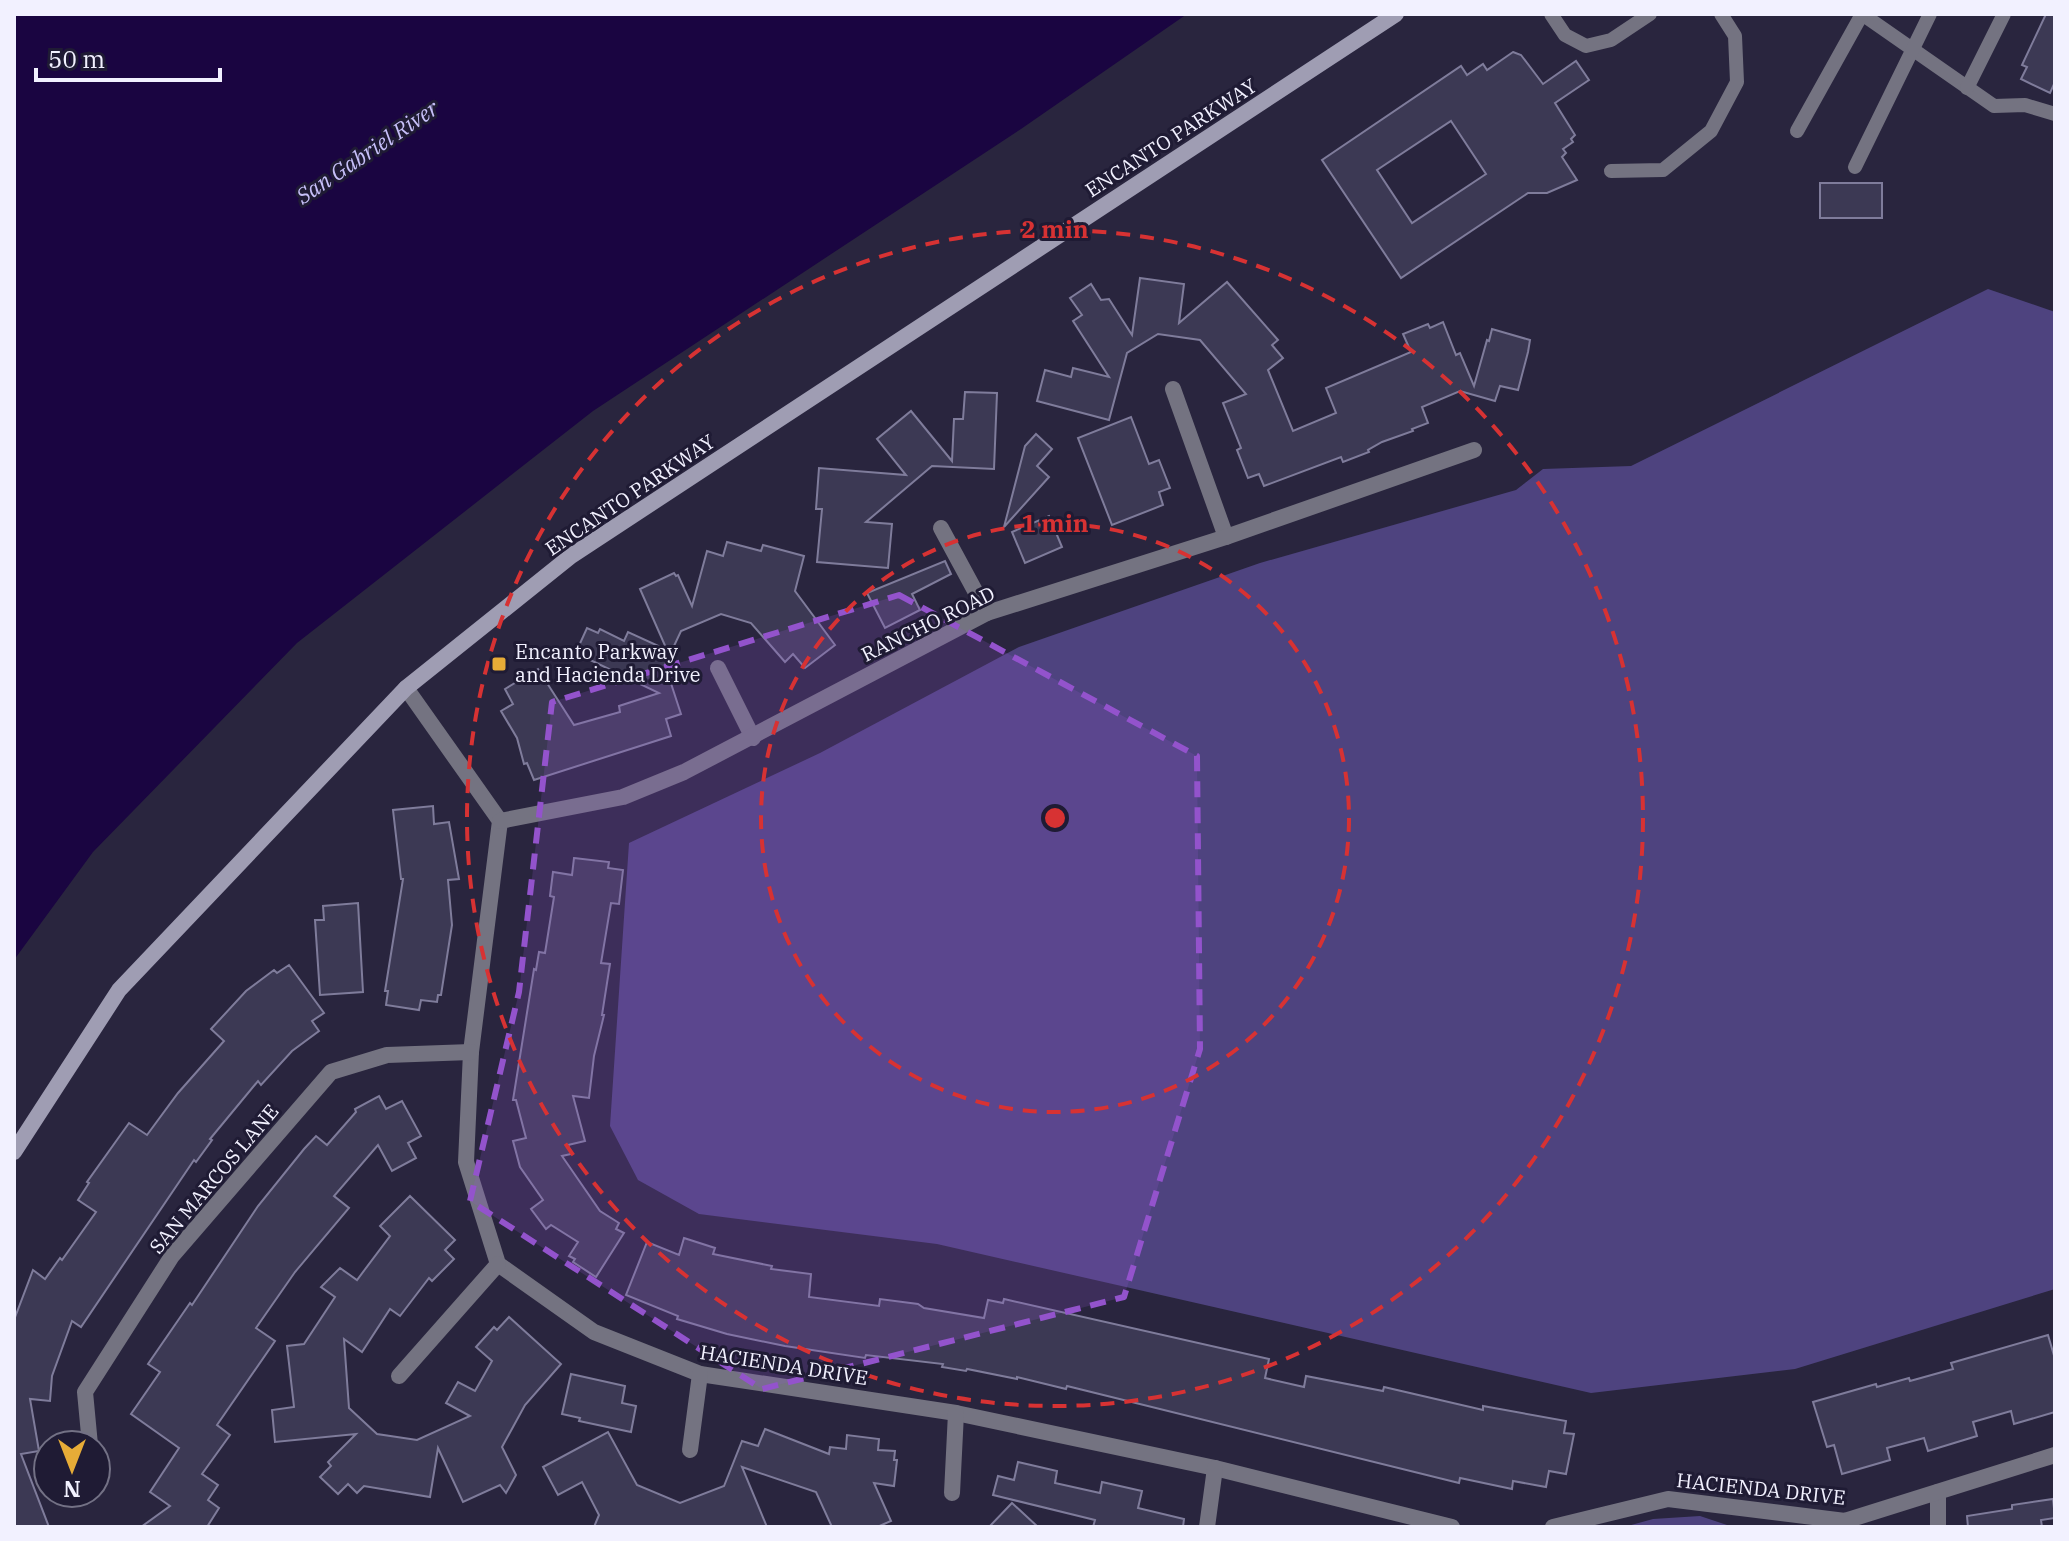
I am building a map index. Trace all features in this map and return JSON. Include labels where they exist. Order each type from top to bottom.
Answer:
[{"type":"street","name":"ENCANTO PARKWAY","points":[[14,1152],[119,990],[406,688],[571,556],[1396,14]]},
{"type":"street","points":[[1173,389],[1226,537]]},
{"type":"street","name":"RANCHO ROAD","points":[[500,821],[623,797],[684,772],[753,738],[987,613],[1226,537],[1474,450]]},
{"type":"street","points":[[941,528],[987,613]]},
{"type":"street","points":[[718,668],[753,738]]},
{"type":"street","points":[[399,1376],[498,1264],[466,1162],[471,1052],[500,821],[406,688]]},
{"type":"street","name":"SAN MARCOS LANE","points":[[88,1429],[85,1392],[172,1256],[331,1072],[387,1055],[471,1052]]},
{"type":"street","name":"HACIENDA DRIVE","points":[[498,1264],[594,1332],[700,1374],[956,1413],[1215,1468],[1452,1527]]},
{"type":"street","points":[[690,1450],[700,1374]]},
{"type":"street","points":[[952,1493],[956,1413]]},
{"type":"street","name":"HACIENDA DRIVE","points":[[1553,1527],[1668,1499],[1845,1521],[2055,1455]]},
{"type":"street","points":[[1207,1527],[1215,1468]]},
{"type":"street","points":[[1938,1492],[1938,1527]]},
{"type":"lane","points":[[1551,14],[1565,35],[1586,46],[1611,40],[1650,14]]},
{"type":"lane","points":[[1611,171],[1663,170],[1711,131],[1737,82],[1735,36],[1721,14]]},
{"type":"lane","points":[[1855,167],[1930,14]]},
{"type":"lane","points":[[1967,88],[2004,14]]},
{"type":"lane","points":[[1797,131],[1862,15],[1994,106],[2025,105],[2055,114]]},
{"type":"highlighted area","points":[[899,595],[1197,756],[1200,1049],[1124,1297],[762,1389],[470,1201],[519,992],[552,702]]},
{"type":"shaded area","points":[[1988,289],[2055,312],[2055,1289],[1795,1369],[1591,1393],[937,1244],[699,1214],[638,1180],[610,1126],[629,843],[820,753],[1019,647],[1260,563],[1516,490],[1543,469],[1631,466]]},
{"type":"shaded area","points":[[1700,1516],[1733,1527],[1624,1527],[1653,1519]]},
{"type":"water","name":"San Gabriel River","points":[[14,14],[1187,14],[1021,129],[593,411],[297,643],[93,852],[14,960]]},
{"type":"building","points":[[2046,14],[2055,14],[2055,82],[2050,93],[2021,79],[2027,67],[2022,65]]},
{"type":"building","points":[[1513,52],[1521,55],[1543,84],[1576,61],[1589,80],[1555,103],[1575,135],[1571,139],[1573,142],[1563,149],[1566,153],[1562,157],[1577,180],[1547,193],[1528,193],[1401,278],[1322,160],[1461,66],[1467,75],[1483,64],[1487,70]],"holes":[[[1451,121],[1486,174],[1412,223],[1377,170]]]},
{"type":"building","points":[[1820,183],[1882,183],[1882,218],[1820,218]]},
{"type":"building","points":[[1140,278],[1184,284],[1179,323],[1227,282],[1278,340],[1272,345],[1283,358],[1268,370],[1293,431],[1336,413],[1326,388],[1411,352],[1403,334],[1428,324],[1430,328],[1443,322],[1456,355],[1460,353],[1474,386],[1492,329],[1530,340],[1528,352],[1518,390],[1500,386],[1495,401],[1460,391],[1422,407],[1428,423],[1413,431],[1382,442],[1369,452],[1343,462],[1341,457],[1264,486],[1259,474],[1248,478],[1237,450],[1241,448],[1223,403],[1246,394],[1200,340],[1158,334],[1127,353],[1109,420],[1037,401],[1045,370],[1071,377],[1073,368],[1109,377],[1073,321],[1082,315],[1070,298],[1091,284],[1101,300],[1109,299],[1132,335]]},
{"type":"building","points":[[965,392],[997,393],[994,469],[932,466],[866,522],[892,524],[888,568],[817,562],[822,509],[816,509],[819,468],[906,475],[877,439],[911,411],[952,461],[954,419],[963,419]]},
{"type":"building","points":[[1131,417],[1149,464],[1159,460],[1170,488],[1159,492],[1163,505],[1112,525],[1078,438]]},
{"type":"building","points":[[1036,434],[1052,449],[1037,466],[1049,477],[1004,527],[1025,446]]},
{"type":"building","points":[[1049,516],[1062,547],[1025,563],[1012,532]]},
{"type":"building","points":[[727,542],[761,551],[763,545],[804,556],[795,591],[835,645],[805,668],[793,654],[785,662],[751,623],[721,614],[681,631],[665,665],[681,714],[666,719],[671,736],[534,780],[527,763],[524,764],[517,738],[501,711],[513,704],[505,689],[538,669],[574,725],[620,712],[619,706],[659,693],[586,658],[588,654],[577,650],[587,628],[598,633],[600,629],[624,641],[628,632],[667,650],[640,589],[674,573],[678,575],[692,606],[707,551],[723,556]]},
{"type":"building","points":[[945,561],[951,574],[912,594],[920,610],[885,628],[867,593]]},
{"type":"building","points":[[433,806],[434,824],[449,822],[459,879],[448,880],[452,925],[441,995],[438,995],[437,1002],[421,1000],[419,1010],[386,1005],[388,991],[385,991],[403,879],[393,810]]},
{"type":"building","points":[[574,858],[609,862],[608,868],[623,870],[619,904],[611,903],[601,963],[610,964],[589,1098],[573,1096],[585,1141],[568,1145],[571,1154],[562,1156],[600,1211],[619,1223],[616,1229],[624,1233],[596,1277],[569,1256],[578,1242],[551,1225],[546,1229],[531,1209],[543,1200],[520,1167],[513,1141],[526,1138],[516,1100],[513,1100],[534,969],[539,952],[545,953],[554,897],[550,896],[553,872],[572,875]]},
{"type":"building","points":[[358,903],[363,992],[320,995],[315,920],[324,920],[323,906]]},
{"type":"building","points":[[289,965],[324,1013],[312,1021],[319,1031],[292,1051],[261,1085],[258,1081],[210,1139],[196,1162],[194,1160],[81,1327],[72,1321],[52,1376],[50,1401],[30,1399],[35,1429],[32,1429],[32,1452],[21,1454],[32,1483],[32,1509],[42,1509],[49,1527],[14,1527],[14,1320],[33,1270],[45,1279],[96,1212],[78,1200],[87,1182],[129,1123],[147,1135],[178,1093],[224,1041],[211,1029],[246,991],[274,970],[277,973]]},
{"type":"building","points":[[379,1096],[386,1109],[402,1101],[421,1136],[408,1143],[416,1158],[392,1171],[378,1145],[334,1196],[349,1208],[295,1272],[256,1328],[275,1341],[217,1425],[230,1435],[202,1474],[218,1485],[208,1500],[219,1508],[207,1527],[141,1527],[170,1506],[150,1492],[179,1448],[131,1414],[160,1372],[148,1364],[258,1206],[304,1149],[316,1136],[327,1145],[356,1112],[355,1109]]},
{"type":"building","points":[[410,1196],[455,1240],[445,1250],[454,1259],[432,1281],[429,1278],[400,1316],[390,1309],[362,1352],[344,1339],[349,1408],[377,1434],[417,1440],[470,1416],[446,1403],[458,1382],[475,1391],[492,1361],[476,1347],[494,1327],[497,1330],[509,1317],[561,1364],[525,1405],[502,1447],[516,1475],[506,1493],[500,1485],[463,1502],[438,1448],[430,1497],[364,1486],[357,1493],[348,1484],[338,1494],[320,1477],[331,1466],[328,1462],[356,1434],[275,1442],[272,1410],[294,1407],[287,1346],[304,1344],[335,1297],[321,1287],[340,1268],[357,1280],[390,1236],[380,1226]]},
{"type":"building","points":[[684,1238],[715,1248],[713,1254],[772,1266],[771,1269],[811,1274],[809,1297],[879,1306],[880,1299],[984,1318],[988,1300],[1003,1303],[1004,1299],[1269,1359],[1265,1378],[1304,1387],[1306,1376],[1383,1391],[1384,1387],[1483,1410],[1483,1406],[1566,1421],[1564,1433],[1574,1434],[1566,1474],[1549,1471],[1546,1487],[1513,1481],[1512,1489],[1460,1478],[1459,1483],[1067,1386],[1066,1389],[1017,1377],[942,1367],[943,1364],[866,1355],[865,1358],[727,1334],[677,1319],[678,1316],[626,1295],[647,1242],[679,1255]]},
{"type":"building","points":[[2048,1335],[2055,1359],[2055,1412],[2014,1424],[2011,1411],[1973,1422],[1977,1436],[1928,1451],[1924,1438],[1887,1448],[1890,1460],[1842,1474],[1834,1445],[1827,1447],[1813,1402],[1876,1384],[1877,1387],[1909,1378],[1910,1381],[1953,1369],[1951,1363]]},
{"type":"building","points":[[571,1374],[625,1386],[622,1403],[636,1406],[631,1432],[579,1421],[580,1418],[562,1414]]},
{"type":"building","points":[[765,1429],[829,1454],[830,1447],[846,1449],[847,1435],[879,1439],[878,1450],[895,1451],[894,1460],[897,1460],[894,1486],[874,1483],[891,1521],[877,1527],[832,1527],[816,1492],[742,1467],[767,1527],[594,1527],[599,1515],[582,1482],[558,1495],[543,1467],[608,1432],[637,1485],[680,1503],[724,1486],[742,1441],[758,1446]]},
{"type":"building","points":[[1018,1462],[1057,1471],[1055,1483],[1100,1493],[1102,1482],[1142,1491],[1138,1508],[1184,1519],[1183,1527],[1093,1527],[1095,1520],[993,1495],[998,1476],[1014,1480]]},
{"type":"building","points":[[2053,1499],[2055,1518],[2041,1520],[2042,1527],[1968,1527],[1967,1516]]},
{"type":"building","points":[[1012,1503],[1038,1527],[989,1527]]},
{"type":"place","name":"Encanto Parkway and Hacienda Drive","points":[[499,664]]}]
